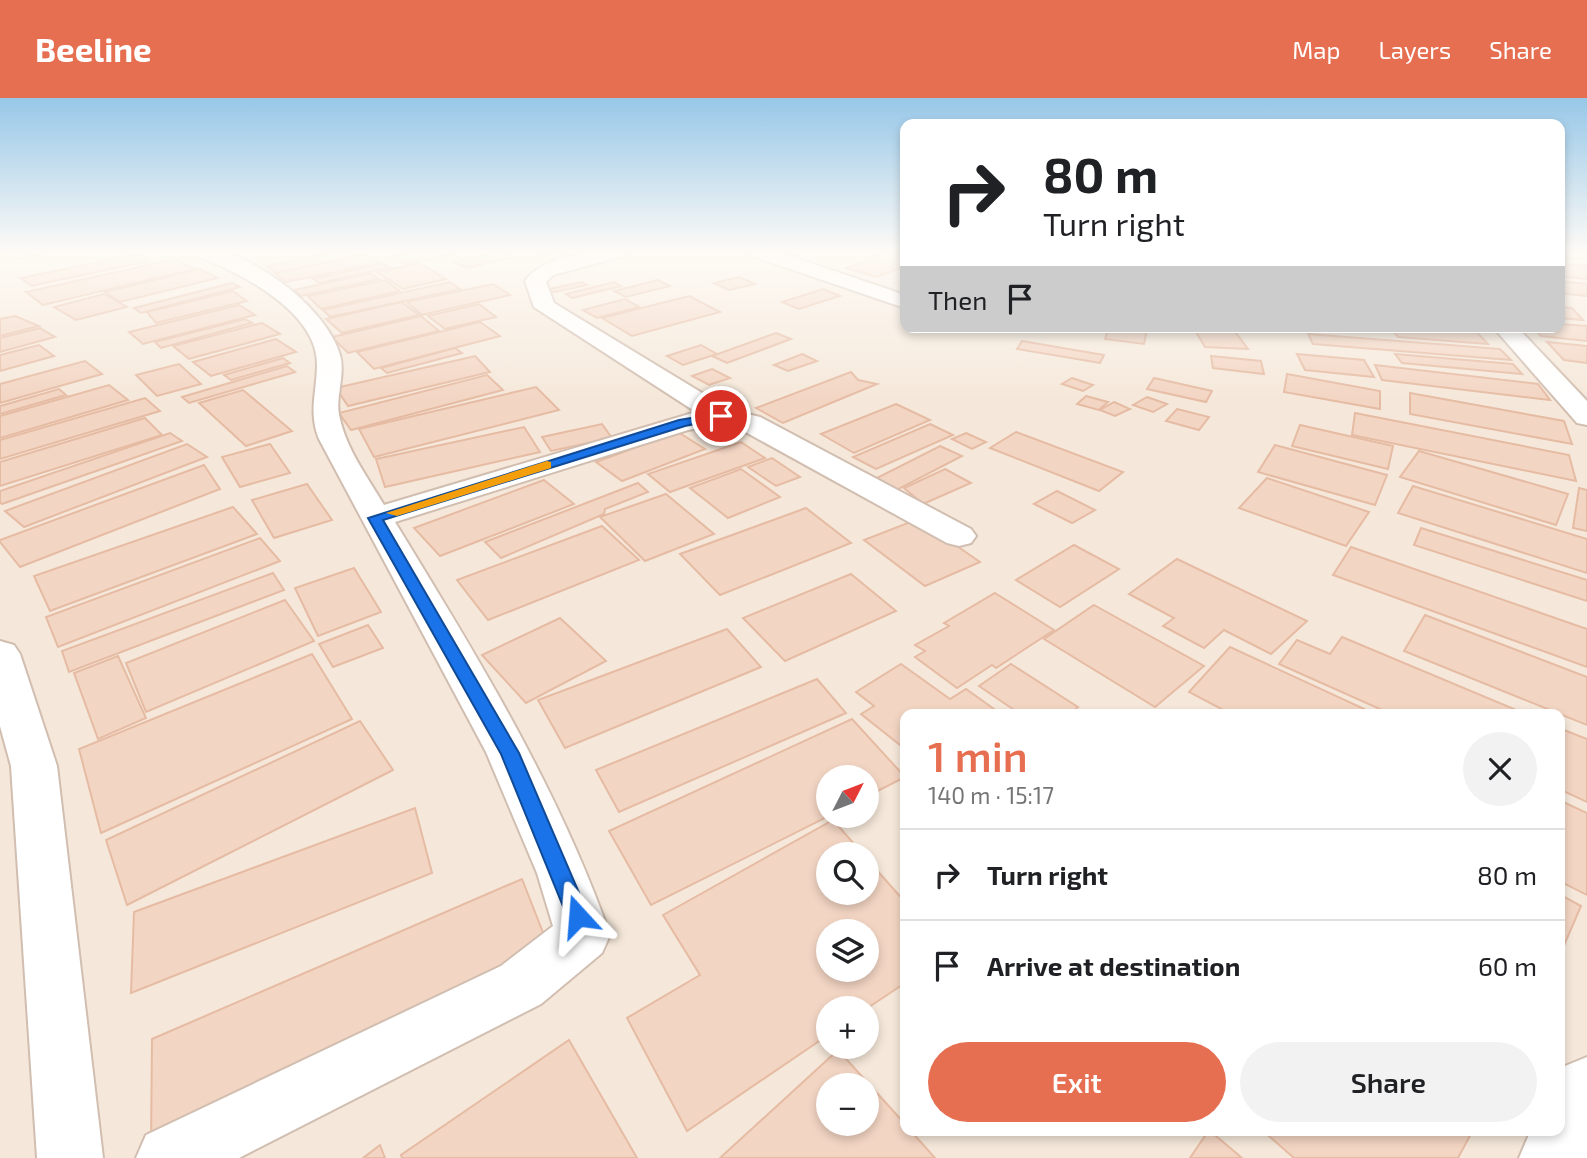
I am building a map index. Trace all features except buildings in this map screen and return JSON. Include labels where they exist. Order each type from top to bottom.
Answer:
[{"type":"street","points":[[169,1158],[521,985],[583,935],[573,898],[510,753],[343,461],[325,416],[328,353],[307,318],[290,301]]},
{"type":"street","points":[[543,301],[545,307],[721,416],[750,423],[959,536]]},
{"type":"street","points":[[1510,333],[1587,417]]},
{"type":"street","points":[[375,518],[683,423],[721,416]]},
{"type":"street","points":[[0,653],[34,766],[69,1158]]},
{"type":"street","points":[[1565,1132],[1587,1088]]},
{"type":"street","points":[[1552,1158],[1563,1136]]},
{"type":"shaded area","points":[[0,301],[900,301],[900,333],[1565,333],[1565,301],[1587,301],[1587,1158],[0,1158]]},
{"type":"slow traffic","points":[[392,513],[547,465]]},
{"type":"route","points":[[578,916],[573,898],[510,753],[375,518],[683,423],[721,416]]}]
